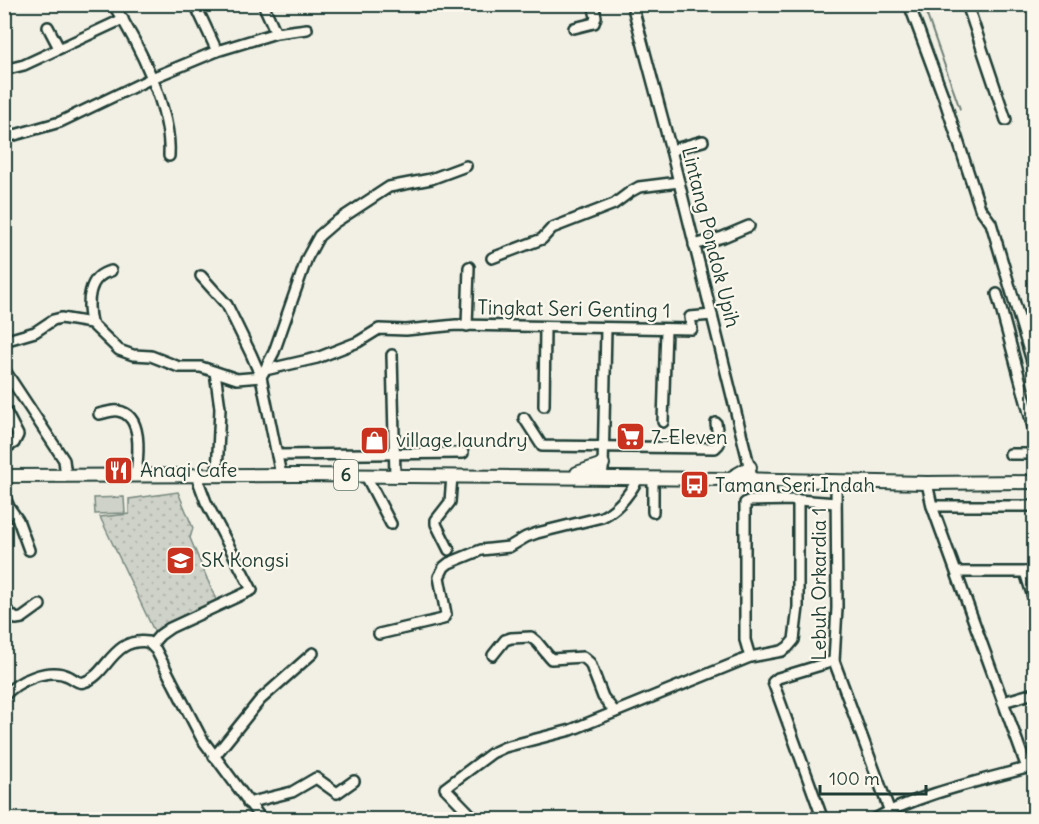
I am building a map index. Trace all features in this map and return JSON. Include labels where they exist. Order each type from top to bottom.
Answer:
[{"type":"main road","name":"6","points":[[4,476],[558,477],[592,469],[603,469]]},
{"type":"main road","points":[[603,469],[646,479],[730,479],[751,473],[771,480],[927,483],[1035,482]]},
{"type":"street","points":[[113,4],[123,19],[152,78],[167,128],[169,156]]},
{"type":"street","points":[[195,4],[217,51]]},
{"type":"street","points":[[263,4],[276,33]]},
{"type":"street","points":[[574,28],[594,23],[597,17],[593,4]]},
{"type":"street","name":"Lintang Pondok Upih","points":[[632,4],[671,150],[751,473]]},
{"type":"street","points":[[909,4],[945,101],[980,208],[991,223],[1034,363]]},
{"type":"street","points":[[968,4],[1006,120]]},
{"type":"street","points":[[4,70],[24,65],[123,19]]},
{"type":"street","points":[[48,27],[59,48]]},
{"type":"street","points":[[4,138],[60,122],[152,78],[217,51],[276,33],[306,29]]},
{"type":"street","points":[[671,150],[703,141]]},
{"type":"street","points":[[263,373],[279,341],[307,258],[319,236],[334,223],[389,187],[431,179],[466,166]]},
{"type":"street","points":[[492,258],[542,239],[552,228],[614,204],[621,197],[639,188],[679,182]]},
{"type":"street","points":[[694,245],[723,237],[749,226]]},
{"type":"street","points":[[467,326],[469,267]]},
{"type":"street","points":[[4,341],[41,329],[58,319],[91,323],[90,298],[95,280],[100,274],[111,271]]},
{"type":"street","points":[[201,276],[227,305],[263,373],[281,475]]},
{"type":"street","points":[[997,294],[1035,431]]},
{"type":"street","name":"Tingkat Seri Genting 1","points":[[91,323],[119,350],[133,355],[151,356],[172,366],[201,367],[237,379],[317,358],[358,342],[379,328],[406,330],[467,326],[692,329],[690,317],[712,315]]},
{"type":"street","points":[[544,406],[545,327]]},
{"type":"street","points":[[603,469],[606,328]]},
{"type":"street","points":[[663,422],[666,329]]},
{"type":"street","points":[[392,355],[395,476]]},
{"type":"street","points":[[4,369],[64,460],[66,476]]},
{"type":"street","points":[[215,372],[220,408],[217,476]]},
{"type":"street","points":[[4,408],[18,435],[16,441],[4,449]]},
{"type":"street","points":[[99,414],[115,410],[125,413],[131,419],[137,437],[136,476]]},
{"type":"street","points":[[524,418],[542,446],[715,448],[719,444],[716,423]]},
{"type":"street","points":[[278,455],[463,453]]},
{"type":"street","points":[[1010,454],[1035,454]]},
{"type":"street","points":[[152,644],[170,628],[252,590],[206,502],[196,475]]},
{"type":"street","points":[[366,476],[391,524]]},
{"type":"street","points":[[449,550],[436,525],[436,520],[450,502],[452,476]]},
{"type":"street","points":[[379,634],[443,619],[446,614],[439,578],[444,567],[449,563],[481,550],[509,548],[537,533],[602,517],[646,479],[653,512]]},
{"type":"street","points":[[771,480],[771,500]]},
{"type":"street","name":"Lebuh Orkardia 1","points":[[836,482],[837,608],[834,661],[893,819]]},
{"type":"street","points":[[873,819],[921,798],[1031,767],[1003,702],[932,506],[927,483]]},
{"type":"street","points":[[4,495],[18,520],[29,550]]},
{"type":"street","points":[[750,657],[745,640],[745,503],[771,500],[836,503]]},
{"type":"street","points":[[476,819],[446,789],[448,784],[492,753],[505,747],[571,730],[750,657],[782,651],[788,647],[794,640],[798,607],[798,500]]},
{"type":"street","points":[[932,506],[1035,506]]},
{"type":"street","points":[[957,572],[1030,572],[1035,600]]},
{"type":"street","points":[[4,608],[16,619],[22,618],[40,605]]},
{"type":"street","points":[[493,655],[505,640],[531,637],[551,659],[583,657],[590,663],[603,697],[615,712]]},
{"type":"street","points":[[5,695],[20,682],[53,673],[68,675],[83,683],[93,677],[111,656],[127,645],[143,641],[152,644],[202,739],[262,819]]},
{"type":"street","points":[[214,757],[260,700],[313,653]]},
{"type":"street","points":[[823,819],[773,684],[778,678],[834,661]]},
{"type":"street","points":[[1003,702],[1035,693]]},
{"type":"street","points":[[249,803],[292,792],[316,778],[337,793],[354,782]]},
{"type":"shaded area","points":[[178,492],[193,528],[190,538],[217,602],[154,631],[100,517],[129,514],[129,499]]},
{"type":"shaded area","points":[[124,497],[125,513],[95,514],[94,498]]},
{"type":"waterway","points":[[923,4],[960,109]]},
{"type":"place","name":"7-Eleven","points":[[630,437]]},
{"type":"place","name":"village laundry","points":[[375,440]]},
{"type":"place","name":"Anaqi Cafe","points":[[119,470]]},
{"type":"place","name":"Taman Seri Indah","points":[[694,485]]},
{"type":"place","name":"SK Kongsi","points":[[180,560]]}]
